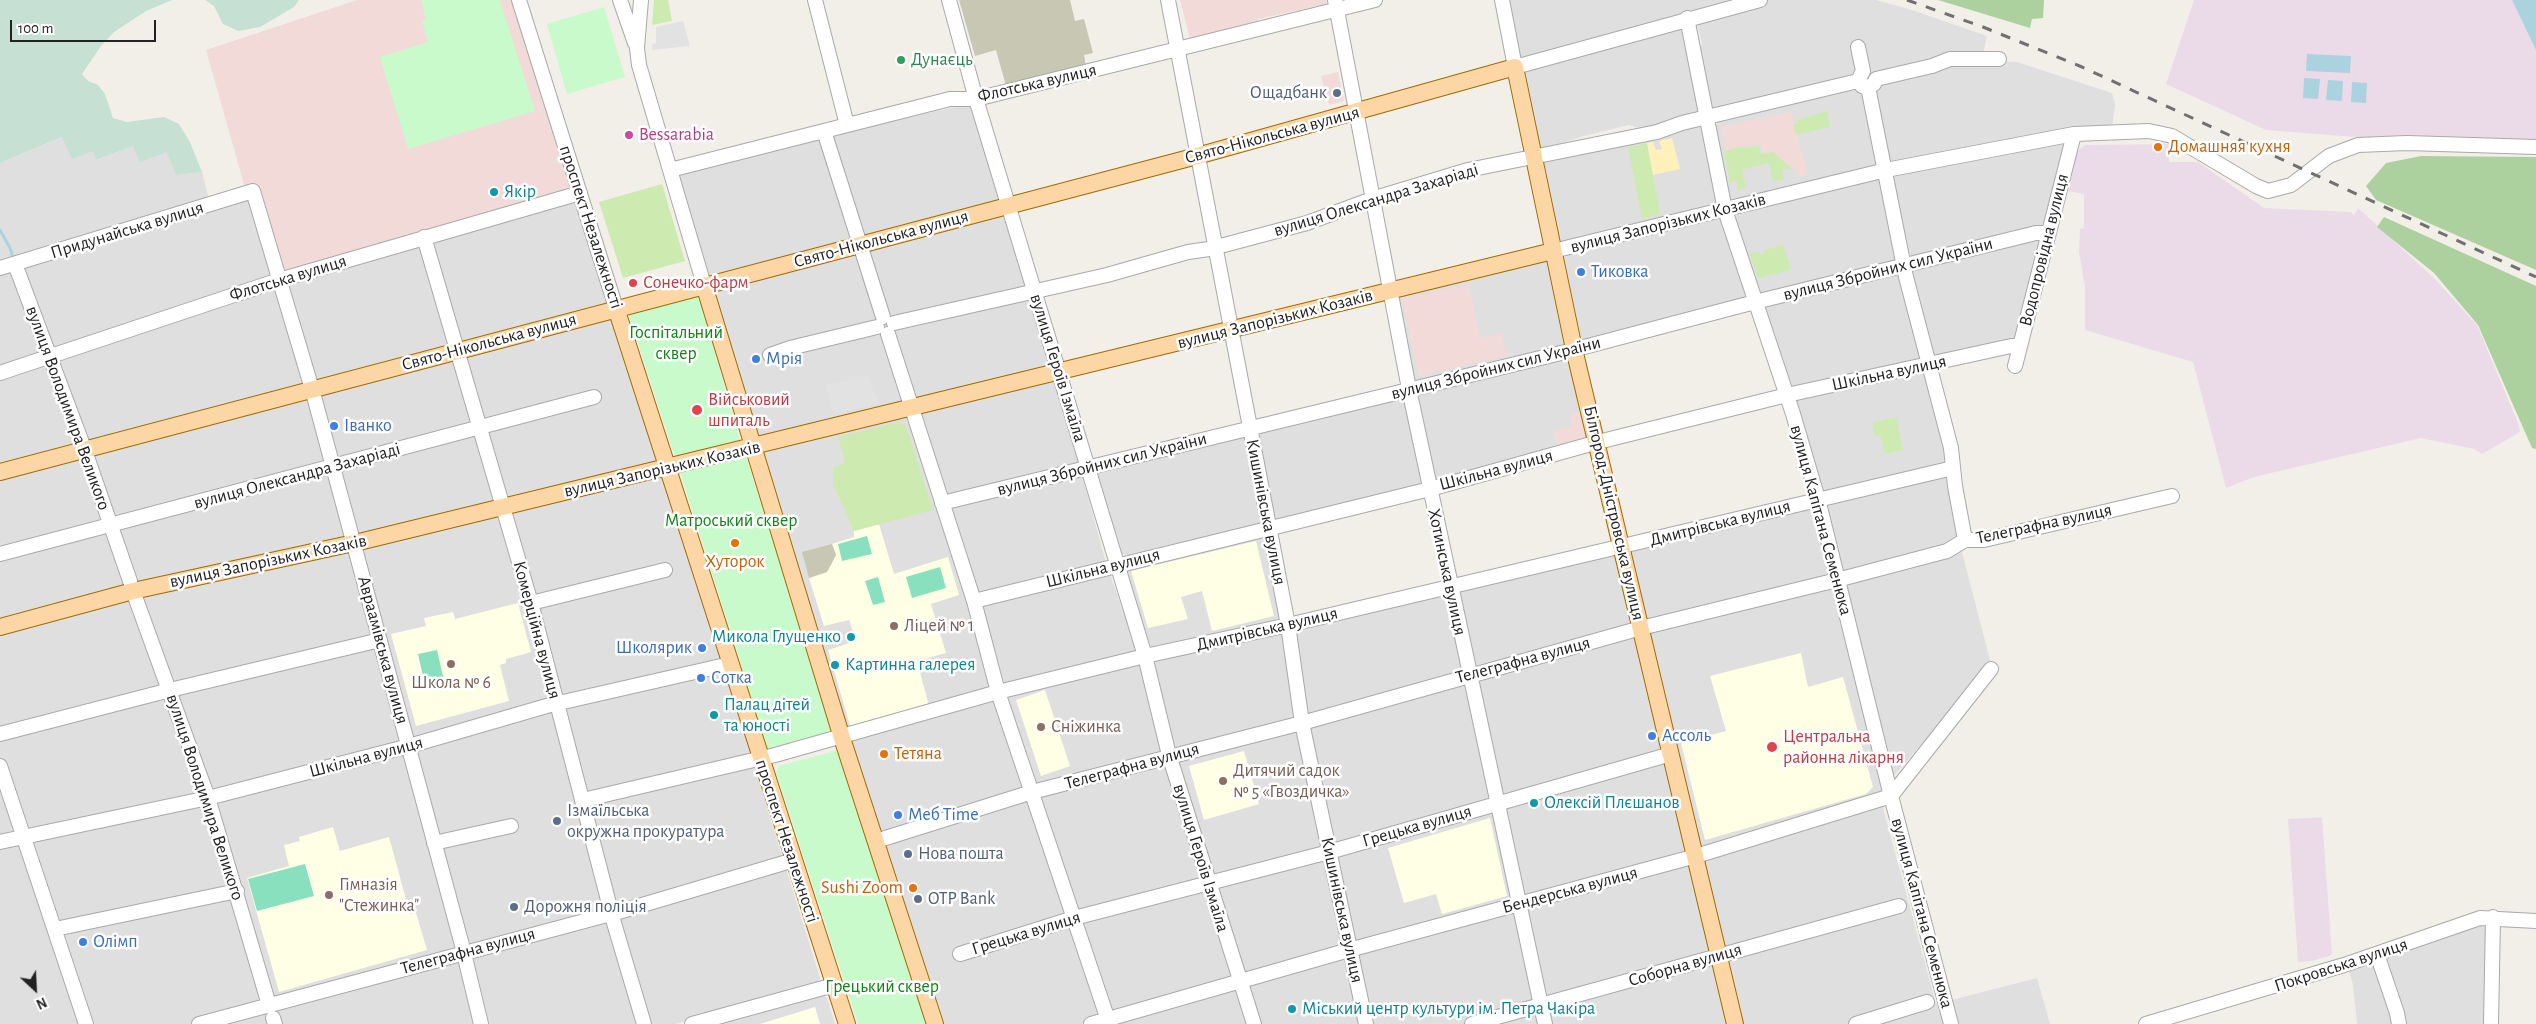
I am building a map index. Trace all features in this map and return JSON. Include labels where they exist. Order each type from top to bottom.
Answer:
[{"type":"main road","name":"Свято-Нікольська вулиця","points":[[0,472],[84,448],[1197,156],[1515,68]]},
{"type":"main road","name":"Білгород-Дністровська вулиця","points":[[1515,68],[1574,349],[1598,442],[1735,1024]]},
{"type":"main road","name":"вулиця Запорізьких Козаків","points":[[0,628],[132,586],[354,543],[1553,251]]},
{"type":"main road","points":[[704,285],[842,738],[935,1024]]},
{"type":"main road","name":"проспект Незалежності","points":[[616,308],[847,1024]]},
{"type":"street","name":"проспект Незалежності","points":[[519,0],[616,308]]},
{"type":"street","points":[[620,0],[637,48]]},
{"type":"street","points":[[641,0],[637,48],[639,64],[704,285]]},
{"type":"street","points":[[815,0],[848,125]]},
{"type":"street","name":"вулиця Героїв Ізмаїла","points":[[949,0],[976,99],[1010,205],[1145,656],[1169,755],[1207,882],[1242,982],[1254,1024]]},
{"type":"street","name":"Кишинівська вулиця","points":[[1168,0],[1214,248],[1288,625],[1302,723],[1366,1024]]},
{"type":"street","name":"Флотська вулиця","points":[[670,170],[950,100],[976,99],[1178,49],[1336,5],[1375,0]]},
{"type":"street","name":"Білгород-Дністровська вулиця","points":[[1502,0],[1515,68]]},
{"type":"street","name":"Свято-Нікольська вулиця","points":[[1515,68],[1687,18],[1760,0]]},
{"type":"street","name":"Хотинська вулиця","points":[[1336,5],[1390,291],[1450,586],[1544,1024]]},
{"type":"street","name":"вулиця Капітана Семенюка","points":[[1687,18],[1726,210],[1787,395],[1818,499],[1891,796],[1951,1024]]},
{"type":"street","points":[[1858,47],[1905,265],[1951,448],[1964,540]]},
{"type":"street","name":"вулиця Олександра Захаріаді","points":[[770,355],[790,348],[1214,248],[1307,222],[1372,199],[1468,170],[1657,132],[1682,122],[1708,118],[1932,66],[1950,59],[1999,59]]},
{"type":"street","points":[[824,131],[974,601],[998,692],[1074,918],[1101,1022]]},
{"type":"street","name":"вулиця Запорізьких Козаків","points":[[1553,251],[1886,170],[2074,134],[2150,131],[2172,136],[2256,186],[2268,191],[2291,185],[2329,156],[2358,145],[2407,144],[2536,147]]},
{"type":"street","name":"Водопровідна вулиця","points":[[2015,366],[2074,134]]},
{"type":"street","name":"Придунайська вулиця","points":[[0,268],[253,191]]},
{"type":"street","name":"Авраамівська вулиця","points":[[253,191],[312,389],[409,746],[481,1024]]},
{"type":"street","name":"Флотська вулиця","points":[[0,373],[280,280],[580,193]]},
{"type":"street","name":"вулиця Збройних сил України","points":[[942,502],[1088,469],[1249,427],[1574,349],[1755,302],[2036,233],[2049,233]]},
{"type":"street","name":"Комерційна вулиця","points":[[424,237],[459,351],[531,603],[612,913],[644,1024]]},
{"type":"street","name":"вулиця Володимира Великого","points":[[15,264],[84,448],[208,798],[273,1016]]},
{"type":"street","name":"Шкільна вулиця","points":[[974,601],[1117,564],[1430,488],[1598,442],[1787,395],[2011,346],[2020,346]]},
{"type":"street","name":"вулиця Олександра Захаріаді","points":[[0,554],[594,398]]},
{"type":"street","name":"Дмитрівська вулиця","points":[[583,800],[761,759],[842,738],[998,692],[1145,656],[1288,625],[1953,468]]},
{"type":"street","name":"Телеграфна вулиця","points":[[876,841],[1032,792],[1169,755],[1302,723],[1468,674],[1641,628],[1947,551],[1964,540],[1984,540],[2172,496]]},
{"type":"street","points":[[531,603],[664,570]]},
{"type":"street","points":[[0,734],[170,690],[380,640]]},
{"type":"street","name":"Шкільна вулиця","points":[[0,842],[208,798],[409,746],[557,703],[730,664]]},
{"type":"street","points":[[1891,796],[1991,668]]},
{"type":"street","name":"Грецька вулиця","points":[[960,954],[1074,918],[1207,882],[1329,852],[1671,754]]},
{"type":"street","points":[[0,766],[86,1024]]},
{"type":"street","name":"Бендерська вулиця","points":[[1101,1022],[1350,950],[1696,856],[1891,796]]},
{"type":"street","points":[[434,843],[511,826]]},
{"type":"street","name":"Телеграфна вулиця","points":[[200,1024],[273,1016],[464,953],[612,913],[794,860]]},
{"type":"street","points":[[55,929],[237,891]]},
{"type":"street","name":"Соборна вулиця","points":[[1472,1024],[1899,906]]},
{"type":"street","points":[[2492,1024],[2493,917]]},
{"type":"street","name":"Покровська вулиця","points":[[2146,1024],[2377,954],[2467,922],[2493,917],[2536,921]]},
{"type":"street","points":[[2377,954],[2398,1013],[2399,1024]]},
{"type":"street","points":[[692,1024],[834,985]]},
{"type":"street","points":[[1856,1024],[1927,1002]]},
{"type":"shaded area","points":[[0,0],[172,0],[146,11],[114,32],[101,46],[82,74],[88,81],[98,85],[105,94],[113,118],[127,122],[164,117],[179,124],[190,142],[202,172],[176,175],[166,152],[140,162],[133,146],[97,160],[93,151],[72,159],[62,137],[0,163]]},
{"type":"shaded area","points":[[205,0],[299,0],[294,7],[260,27],[238,31],[223,24],[214,6]]},
{"type":"shaded area","points":[[357,0],[512,0],[569,186],[568,190],[286,274],[281,271],[245,188],[206,50]]},
{"type":"shaded area","points":[[959,0],[1070,0],[1075,21],[1084,19],[1093,53],[1084,55],[1086,66],[1006,86],[996,50],[975,56]]},
{"type":"shaded area","points":[[1180,0],[1326,0],[1327,4],[1258,19],[1258,21],[1190,39]]},
{"type":"shaded area","points":[[1506,0],[1742,0],[1525,60],[1520,58]]},
{"type":"shaded area","points":[[1769,0],[1876,0],[1912,10],[1987,36],[1983,55],[1856,77],[1712,109],[1709,105],[1700,50],[1702,43],[1698,28],[1700,18]]},
{"type":"shaded area","points":[[2194,0],[2536,0],[2536,143],[2367,138],[2266,130],[2166,84]]},
{"type":"shaded area","points":[[683,21],[690,46],[652,50],[652,44],[656,43],[656,27]]},
{"type":"shaded area","points":[[1683,28],[1699,111],[1697,113],[1643,129],[1629,125],[1584,136],[1540,150],[1524,75],[1526,71]]},
{"type":"shaded area","points":[[1955,60],[2017,62],[2112,93],[2115,105],[2112,127],[1892,163],[1889,159],[1873,93],[1875,86]]},
{"type":"shaded area","points":[[1338,72],[1344,101],[1329,105],[1321,76]]},
{"type":"shaded area","points":[[1862,90],[1877,166],[1730,201],[1715,127],[1722,119]]},
{"type":"shaded area","points":[[973,103],[1050,359],[1106,563],[1140,659],[1949,472],[1962,552],[1991,664],[1879,793],[1936,1004],[2037,978],[2050,1024],[935,1024],[714,290],[675,175],[821,137]]},
{"type":"shaded area","points":[[1791,112],[1808,175],[1797,177],[1795,169],[1792,169],[1773,152],[1764,153],[1762,145],[1740,146],[1726,151],[1720,127]]},
{"type":"shaded area","points":[[1697,125],[1703,127],[1717,204],[1564,242],[1559,240],[1543,162]]},
{"type":"shaded area","points":[[63,137],[94,150],[98,160],[133,146],[166,152],[176,175],[202,172],[212,212],[248,199],[274,287],[575,199],[608,311],[662,470],[820,978],[817,985],[675,1024],[0,1024],[0,163]]},
{"type":"shaded area","points":[[2062,143],[2066,146],[2044,225],[1912,257],[1910,255],[1893,182],[1895,174]]},
{"type":"shaded area","points":[[2169,144],[2169,162],[2198,162],[2264,208],[2351,212],[2354,215],[2358,208],[2435,279],[2477,325],[2518,423],[2520,432],[2482,454],[2474,449],[2421,438],[2254,477],[2226,488],[2193,362],[2085,330],[2085,287],[2079,252],[2080,229],[2084,228],[2084,194],[2068,191],[2077,151],[2085,145]]},
{"type":"shaded area","points":[[1880,179],[1897,260],[1759,295],[1734,213]]},
{"type":"shaded area","points":[[1718,218],[1722,220],[1746,292],[1746,298],[1581,342],[1562,261],[1564,258],[1569,254]]},
{"type":"shaded area","points":[[2036,240],[2040,243],[2016,339],[1934,358],[1911,275],[1913,271]]},
{"type":"shaded area","points":[[1548,260],[1566,337],[1565,345],[1415,382],[1412,380],[1397,295]]},
{"type":"shaded area","points":[[1898,274],[1923,354],[1919,362],[1792,390],[1764,306]]},
{"type":"shaded area","points":[[1469,284],[1480,338],[1502,333],[1506,356],[1418,376],[1402,299]]},
{"type":"shaded area","points":[[1569,357],[1587,439],[1436,482],[1418,395]]},
{"type":"shaded area","points":[[1924,368],[1950,463],[1822,494],[1793,399]]},
{"type":"shaded area","points":[[867,376],[879,403],[834,415],[826,385]]},
{"type":"shaded area","points":[[1404,397],[1423,483],[1387,492],[1387,495],[1309,513],[1275,520],[1270,516],[1257,430]]},
{"type":"shaded area","points":[[1580,410],[1587,439],[1558,447],[1553,431],[1572,426],[1570,415]]},
{"type":"shaded area","points":[[1245,436],[1262,519],[1261,523],[1130,556],[1122,554],[1096,472]]},
{"type":"shaded area","name":"Ліцей № 1","points":[[879,524],[894,574],[948,557],[959,595],[931,604],[946,653],[917,661],[929,706],[851,729],[828,650],[856,641],[849,620],[824,626],[809,578],[827,572],[836,555],[832,544],[854,537],[854,531]]},
{"type":"shaded area","points":[[1262,534],[1265,538],[1281,617],[1279,619],[1148,647],[1125,570]]},
{"type":"shaded area","points":[[1256,541],[1274,616],[1212,631],[1202,591],[1181,597],[1188,619],[1148,628],[1131,571]]},
{"type":"shaded area","points":[[832,544],[836,555],[827,572],[809,578],[802,552]]},
{"type":"shaded area","name":"Школа № 6","points":[[518,603],[531,652],[506,659],[506,663],[500,665],[509,701],[416,726],[391,634],[426,626],[424,618],[453,612],[455,619]]},
{"type":"shaded area","name":"Центральна районна лікарня","points":[[1801,653],[1808,687],[1843,677],[1873,787],[1866,794],[1705,840],[1681,743],[1726,731],[1710,676]]},
{"type":"shaded area","name":"Сніжинка","points":[[1045,690],[1070,766],[1041,776],[1016,700]]},
{"type":"shaded area","name":"Дитячий садок № 5 «Гвоздичка»","points":[[1244,751],[1259,804],[1204,820],[1189,766]]},
{"type":"shaded area","points":[[2322,817],[2332,955],[2312,961],[2298,962],[2288,819]]},
{"type":"shaded area","points":[[1490,818],[1507,896],[1442,914],[1436,894],[1404,903],[1388,848]]},
{"type":"shaded area","name":"Гімназія \"Стежинка\"","points":[[333,827],[340,851],[389,837],[410,914],[416,913],[427,950],[279,992],[247,878],[289,866],[284,845],[300,841],[299,837]]},
{"type":"shaded area","points":[[2490,920],[2488,1024],[2357,1024],[2353,985],[2348,967]]},
{"type":"shaded area","points":[[820,993],[827,998],[835,1024],[706,1024]]},
{"type":"shaded area","points":[[815,1007],[820,1024],[760,1024]]},
{"type":"green space","points":[[421,0],[500,0],[535,111],[408,149],[380,57],[428,42],[422,21],[426,20]]},
{"type":"green space","points":[[654,0],[668,0],[672,21],[652,25]]},
{"type":"green space","points":[[1938,0],[2044,0],[2043,18],[2032,19],[2030,28]]},
{"type":"green space","points":[[604,7],[625,77],[567,94],[547,24]]},
{"type":"green space","points":[[1827,111],[1830,127],[1796,135],[1793,124],[1798,123],[1797,120]]},
{"type":"green space","points":[[1647,143],[1660,214],[1642,219],[1628,147]]},
{"type":"green space","points":[[1740,146],[1741,148],[1759,146],[1761,154],[1773,152],[1792,169],[1782,170],[1784,179],[1773,181],[1769,163],[1742,170],[1746,188],[1738,190],[1737,181],[1730,182],[1724,152]]},
{"type":"green space","points":[[2421,156],[2536,157],[2536,270],[2376,200],[2366,186],[2386,163]]},
{"type":"green space","points":[[662,184],[685,261],[623,278],[599,202]]},
{"type":"green space","points":[[2384,217],[2536,286],[2536,449],[2532,448],[2478,325],[2434,273],[2377,227]]},
{"type":"green space","points":[[1783,245],[1791,270],[1758,278],[1750,254],[1759,251],[1760,254],[1765,253],[1764,250]]},
{"type":"green space","name":"Госпітальний сквер","points":[[698,294],[741,443],[675,458],[628,312]]},
{"type":"green space","points":[[1896,417],[1903,450],[1886,454],[1880,435],[1874,436],[1872,423]]},
{"type":"green space","points":[[899,422],[906,426],[933,510],[854,531],[833,484],[833,467],[845,463],[838,437]]},
{"type":"green space","name":"Матроський сквер","points":[[746,456],[805,643],[842,738],[761,759],[740,661],[680,472],[680,470]]},
{"type":"green space","points":[[867,536],[872,554],[842,561],[838,544]]},
{"type":"green space","points":[[940,567],[946,588],[912,598],[906,577]]},
{"type":"green space","points":[[878,577],[885,602],[873,605],[865,581]]},
{"type":"green space","points":[[437,650],[445,685],[426,690],[418,654]]},
{"type":"green space","name":"Грецький сквер","points":[[835,751],[839,753],[930,1024],[858,1024],[776,772],[779,766]]},
{"type":"green space","points":[[305,864],[314,896],[257,911],[248,879]]},
{"type":"sand","points":[[1672,138],[1680,169],[1653,175],[1647,143],[1653,142],[1656,150],[1662,149],[1659,141]]},
{"type":"water","points":[[2512,0],[2536,0],[2536,50]]},
{"type":"water","points":[[2307,54],[2351,56],[2350,73],[2306,71]]},
{"type":"water","points":[[2304,78],[2320,79],[2318,99],[2303,98]]},
{"type":"water","points":[[2328,80],[2343,81],[2342,101],[2326,100]]},
{"type":"water","points":[[2352,82],[2367,83],[2366,103],[2351,102]]},
{"type":"waterway","points":[[0,230],[10,248],[14,261]]},
{"type":"railway","points":[[1907,0],[1983,27],[2082,67],[2536,277]]},
{"type":"place","name":"Дунаєць","points":[[901,60]]},
{"type":"place","name":"Ощадбанк","points":[[1337,93]]},
{"type":"place","name":"Bessarabia","points":[[629,135]]},
{"type":"place","name":"Домашняя кухня","points":[[2158,147]]},
{"type":"place","name":"Якір","points":[[494,192]]},
{"type":"place","name":"Тиковка","points":[[1581,272]]},
{"type":"place","name":"Сонечко-фарм","points":[[633,283]]},
{"type":"place","name":"Мрія","points":[[756,359]]},
{"type":"place","name":"Військовий шпиталь","points":[[697,410]]},
{"type":"place","name":"Іванко","points":[[334,426]]},
{"type":"place","name":"Хуторок","points":[[735,543]]},
{"type":"place","name":"Ліцей № 1","points":[[894,626]]},
{"type":"place","name":"Микола Глущенко","points":[[851,637]]},
{"type":"place","name":"Школярик","points":[[702,648]]},
{"type":"place","name":"Школа № 6","points":[[451,664]]},
{"type":"place","name":"Картинна галерея","points":[[835,665]]},
{"type":"place","name":"Сотка","points":[[701,678]]},
{"type":"place","name":"Палац дітей та юності","points":[[714,715]]},
{"type":"place","name":"Сніжинка","points":[[1041,727]]},
{"type":"place","name":"Ассоль","points":[[1652,736]]},
{"type":"place","name":"Центральна районна лікарня","points":[[1772,747]]},
{"type":"place","name":"Тетяна","points":[[884,754]]},
{"type":"place","name":"Дитячий садок № 5 «Гвоздичка»","points":[[1223,781]]},
{"type":"place","name":"Олексій Плєшанов","points":[[1534,803]]},
{"type":"place","name":"Меб Time","points":[[898,815]]},
{"type":"place","name":"Ізмаїльська окружна прокуратура","points":[[557,821]]},
{"type":"place","name":"Нова пошта","points":[[908,854]]},
{"type":"place","name":"Sushi Zoom","points":[[913,888]]},
{"type":"place","name":"Гімназія \"Стежинка\"","points":[[329,895]]},
{"type":"place","name":"OTP Bank","points":[[918,899]]},
{"type":"place","name":"Дорожня поліція","points":[[514,907]]},
{"type":"place","name":"Олімп","points":[[83,942]]},
{"type":"place","name":"Міський центр культури ім. Петра Чакіра","points":[[1292,1009]]}]
